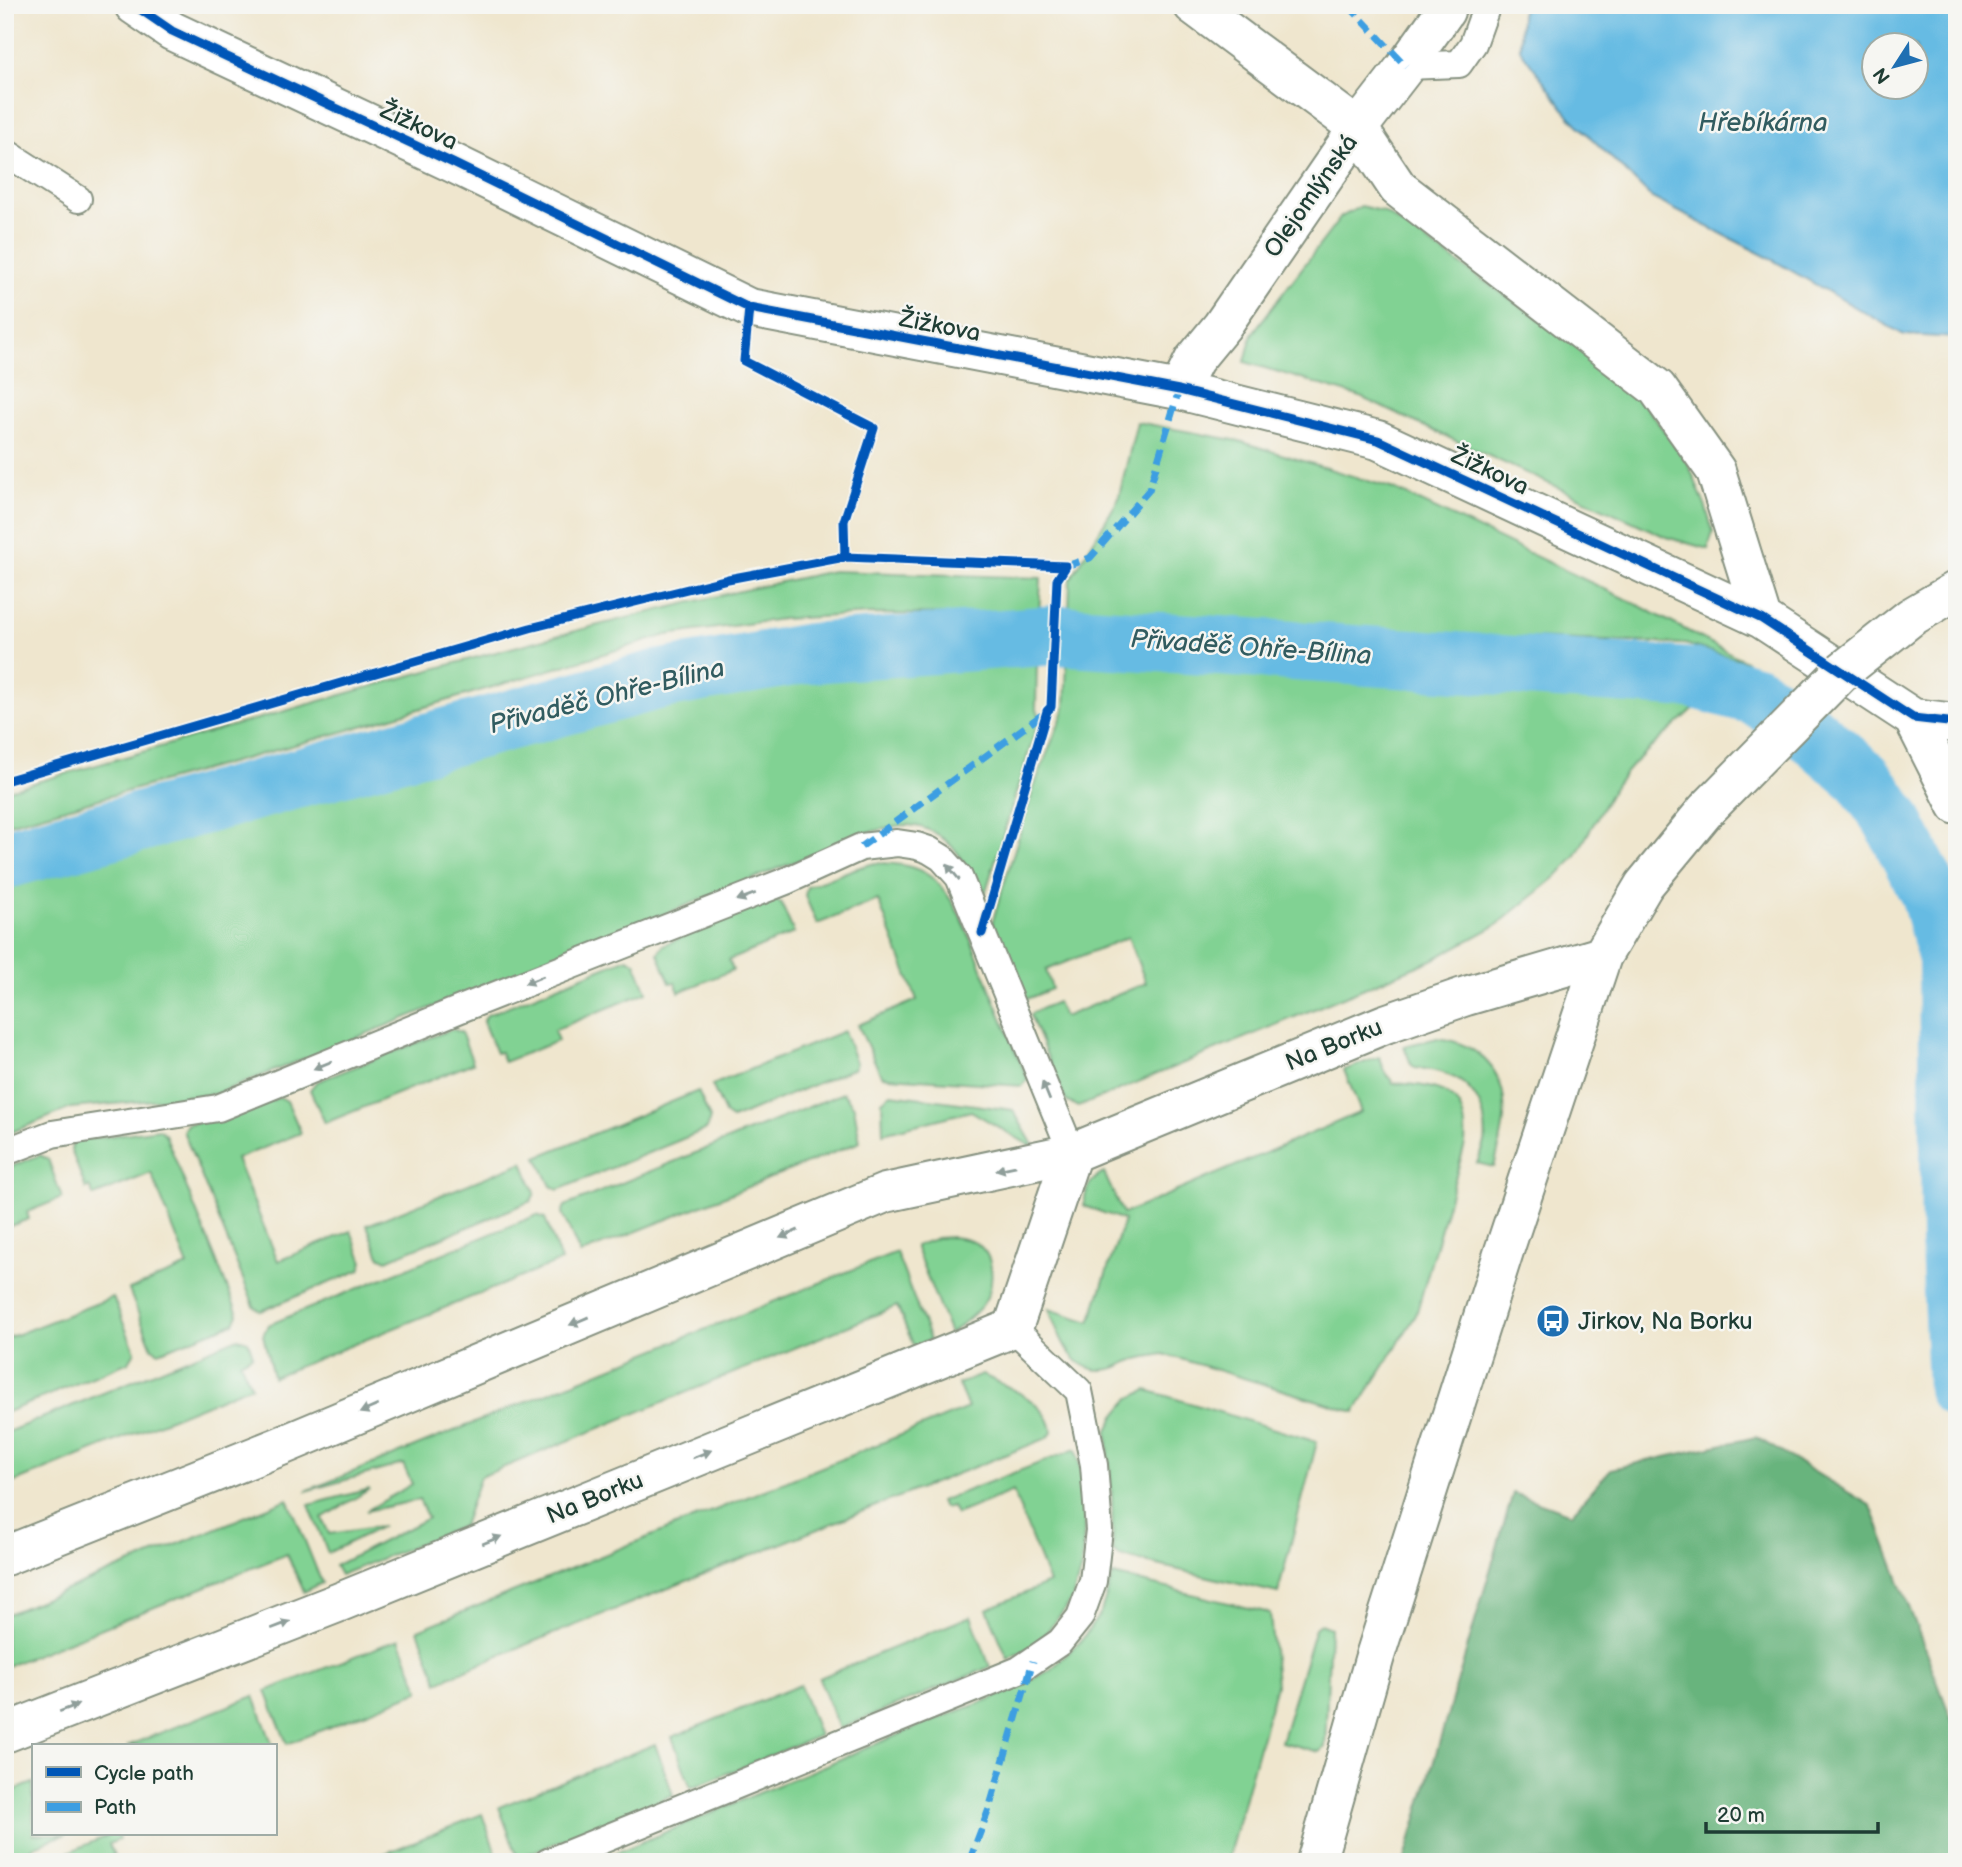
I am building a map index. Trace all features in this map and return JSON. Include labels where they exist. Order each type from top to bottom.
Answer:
[{"type":"street","name":"Žižkova","points":[[134,5],[173,31],[465,169],[749,308],[1180,390],[1378,440],[1762,619],[1913,718]]},
{"type":"street","points":[[1193,5],[1358,128],[1398,188],[1657,388],[1716,471],[1762,619]]},
{"type":"street","name":"Olejomlýnská","points":[[1180,390],[1194,360],[1222,326],[1358,128],[1406,66],[1447,5]]},
{"type":"street","points":[[1316,1862],[1375,1656],[1508,1238],[1602,956],[1644,885],[1706,810],[1844,670],[1911,617],[1957,590]]},
{"type":"street","points":[[1913,718],[1957,723]]},
{"type":"street","points":[[1913,718],[1957,805]]},
{"type":"street","name":"Na Borku","points":[[5,1556],[281,1446],[885,1194],[1072,1153],[1385,1024],[1466,996],[1602,956]]},
{"type":"street","points":[[1013,1328],[1072,1153]]},
{"type":"street","name":"Na Borku","points":[[5,1733],[340,1602],[1013,1328]]},
{"type":"lane","points":[[1406,66],[1459,64],[1473,44],[1487,5]]},
{"type":"lane","points":[[5,152],[78,199]]},
{"type":"lane","points":[[5,1152],[52,1134],[218,1108],[786,881],[861,847],[897,844],[929,850],[942,858],[959,877],[1072,1153]]},
{"type":"lane","points":[[548,1862],[1020,1670],[1060,1642],[1080,1617],[1093,1581],[1099,1530],[1094,1465],[1079,1391],[1013,1328]]},
{"type":"green space","points":[[1361,206],[1384,212],[1624,377],[1688,463],[1713,532],[1708,549],[1666,537],[1358,396],[1245,362],[1252,334],[1341,217]]},
{"type":"green space","points":[[1137,422],[1239,441],[1394,489],[1636,604],[1747,662],[1685,644],[1502,637],[1069,612],[1070,580],[1118,500]]},
{"type":"green space","points":[[833,571],[1041,578],[1039,615],[872,614],[782,619],[667,635],[345,731],[5,825],[5,791],[520,645]]},
{"type":"green space","points":[[1067,660],[1645,691],[1700,703],[1634,763],[1616,784],[1575,857],[1556,877],[1497,925],[1432,960],[1078,1107],[1066,1101],[1030,1015],[1057,1002],[1064,1017],[1146,983],[1128,937],[1046,970],[1052,989],[1027,999],[1022,998],[992,923],[1034,787],[1065,708]]},
{"type":"green space","points":[[1037,661],[1036,707],[1040,716],[984,897],[955,850],[934,833],[907,825],[869,832],[216,1094],[71,1108],[5,1135],[5,889],[662,703],[821,676]]},
{"type":"green space","points":[[875,863],[912,867],[931,877],[950,898],[971,940],[1028,1080],[1022,1086],[889,1077],[883,1076],[879,1071],[858,1025],[917,1000],[878,900],[817,924],[805,896],[807,887]]},
{"type":"green space","points":[[774,899],[781,903],[794,933],[729,960],[733,970],[679,992],[675,982],[670,983],[658,953],[663,945]]},
{"type":"green space","points":[[627,958],[635,962],[647,992],[554,1030],[558,1041],[504,1062],[500,1052],[496,1053],[483,1022],[487,1015]]},
{"type":"green space","points":[[452,1029],[461,1032],[473,1063],[325,1123],[310,1090],[316,1082]]},
{"type":"green space","points":[[844,1031],[856,1063],[854,1068],[732,1119],[726,1115],[712,1085]]},
{"type":"green space","points":[[1438,1038],[1453,1041],[1479,1054],[1496,1075],[1504,1102],[1504,1118],[1494,1167],[1477,1163],[1486,1131],[1483,1114],[1473,1093],[1457,1079],[1438,1071],[1415,1068],[1411,1064],[1404,1046]]},
{"type":"green space","points":[[1379,1057],[1393,1083],[1437,1089],[1456,1102],[1462,1112],[1465,1126],[1465,1144],[1416,1315],[1355,1412],[1164,1354],[1139,1358],[1110,1369],[1097,1370],[1077,1361],[1063,1342],[1049,1309],[1090,1322],[1124,1220],[1084,1206],[1091,1182],[1104,1173],[1123,1214],[1361,1112],[1344,1070]]},
{"type":"green space","points":[[698,1091],[710,1118],[707,1129],[558,1190],[551,1186],[537,1157]]},
{"type":"green space","points":[[843,1093],[854,1107],[860,1142],[580,1254],[562,1213],[565,1206]]},
{"type":"green space","points":[[891,1094],[1013,1110],[1033,1145],[971,1111],[883,1133],[882,1101]]},
{"type":"green space","points":[[280,1097],[287,1101],[301,1133],[236,1159],[278,1261],[351,1231],[363,1262],[360,1270],[261,1311],[254,1306],[183,1131],[187,1124],[227,1117]]},
{"type":"green space","points":[[159,1129],[165,1134],[238,1314],[234,1323],[159,1352],[152,1348],[129,1290],[188,1266],[151,1173],[94,1196],[89,1187],[86,1189],[71,1150],[73,1141]]},
{"type":"green space","points":[[40,1155],[48,1159],[62,1198],[27,1212],[29,1219],[5,1228],[5,1169]]},
{"type":"green space","points":[[523,1162],[535,1193],[531,1201],[387,1260],[379,1256],[367,1225]]},
{"type":"green space","points":[[537,1215],[545,1218],[561,1261],[273,1377],[263,1335],[268,1325]]},
{"type":"green space","points":[[952,1237],[979,1245],[989,1261],[992,1276],[983,1304],[950,1334],[915,1246],[937,1238]]},
{"type":"green space","points":[[896,1252],[930,1340],[914,1347],[897,1306],[480,1477],[463,1526],[340,1575],[335,1566],[428,1518],[419,1500],[366,1511],[412,1484],[403,1464],[306,1491]]},
{"type":"green space","points":[[113,1297],[135,1352],[129,1362],[5,1413],[5,1339]]},
{"type":"green space","points":[[238,1338],[248,1341],[253,1355],[240,1362],[251,1386],[5,1486],[5,1433]]},
{"type":"green space","points":[[982,1375],[1025,1396],[1035,1404],[1050,1422],[1052,1433],[1045,1439],[438,1682],[418,1630],[968,1408],[958,1384]]},
{"type":"green space","points":[[1147,1390],[1317,1442],[1278,1593],[1119,1556],[1113,1551],[1107,1432],[1115,1416],[1130,1398]]},
{"type":"green space","points":[[1756,1437],[1871,1506],[1957,1734],[1957,1862],[1404,1862],[1513,1493],[1571,1514],[1611,1469]]},
{"type":"green space","points":[[1076,1449],[1084,1483],[1084,1533],[1081,1568],[1072,1600],[1037,1644],[1008,1659],[987,1609],[1049,1583],[1013,1491],[956,1514],[952,1506],[943,1508],[940,1501]]},
{"type":"green space","points":[[370,1489],[322,1518],[329,1534],[383,1526],[328,1553],[309,1505]]},
{"type":"green space","points":[[288,1499],[322,1583],[304,1592],[287,1554],[5,1667],[5,1615]]},
{"type":"green space","points":[[1113,1575],[1270,1613],[1276,1685],[1227,1862],[594,1862],[919,1726],[1009,1692],[1050,1670],[1081,1641],[1101,1612]]},
{"type":"green space","points":[[971,1616],[990,1667],[839,1729],[819,1678]]},
{"type":"green space","points":[[1320,1624],[1330,1628],[1325,1747],[1319,1752],[1281,1742],[1315,1628]]},
{"type":"green space","points":[[399,1639],[420,1691],[287,1744],[266,1691]]},
{"type":"green space","points":[[800,1685],[819,1736],[691,1788],[672,1737]]},
{"type":"green space","points":[[254,1696],[272,1744],[132,1744]]},
{"type":"green space","points":[[655,1744],[673,1795],[518,1858],[499,1807]]},
{"type":"green space","points":[[32,1783],[32,1836],[61,1836],[34,1846],[17,1862],[5,1862],[5,1794]]},
{"type":"green space","points":[[482,1814],[499,1862],[364,1862]]},
{"type":"green space","points":[[106,1836],[118,1836],[119,1840],[109,1844],[114,1855],[98,1862],[46,1862]]},
{"type":"water","name":"Hřebíkárna","points":[[1524,5],[1957,5],[1957,338],[1904,335],[1769,258],[1652,198],[1570,117],[1520,49]]},
{"type":"waterway","name":"Přivaděč Ohře-Bílina","points":[[5,859],[656,680],[810,653],[1057,635],[1692,678],[1755,695],[1801,725],[1863,778],[1892,819],[1930,894],[1948,959],[1951,1246],[1957,1388]]},
{"type":"marked path","points":[[1348,5],[1406,66]]},
{"type":"marked path","points":[[1066,566],[1090,558],[1149,490],[1179,390]]},
{"type":"marked path","points":[[861,847],[1047,711]]},
{"type":"marked path","points":[[969,1862],[989,1809],[1033,1661]]},
{"type":"cycle path","points":[[134,5],[172,31],[453,163],[749,308],[1179,390],[1378,440],[1762,619],[1913,718],[1957,723]]},
{"type":"cycle path","points":[[749,308],[744,361],[874,428],[844,521],[845,557]]},
{"type":"cycle path","points":[[5,781],[530,628],[728,579],[845,557],[1066,566],[1057,580],[1051,707],[1047,711],[982,933]]},
{"type":"place","name":"Jirkov, Na Borku","points":[[1553,1321]]}]
